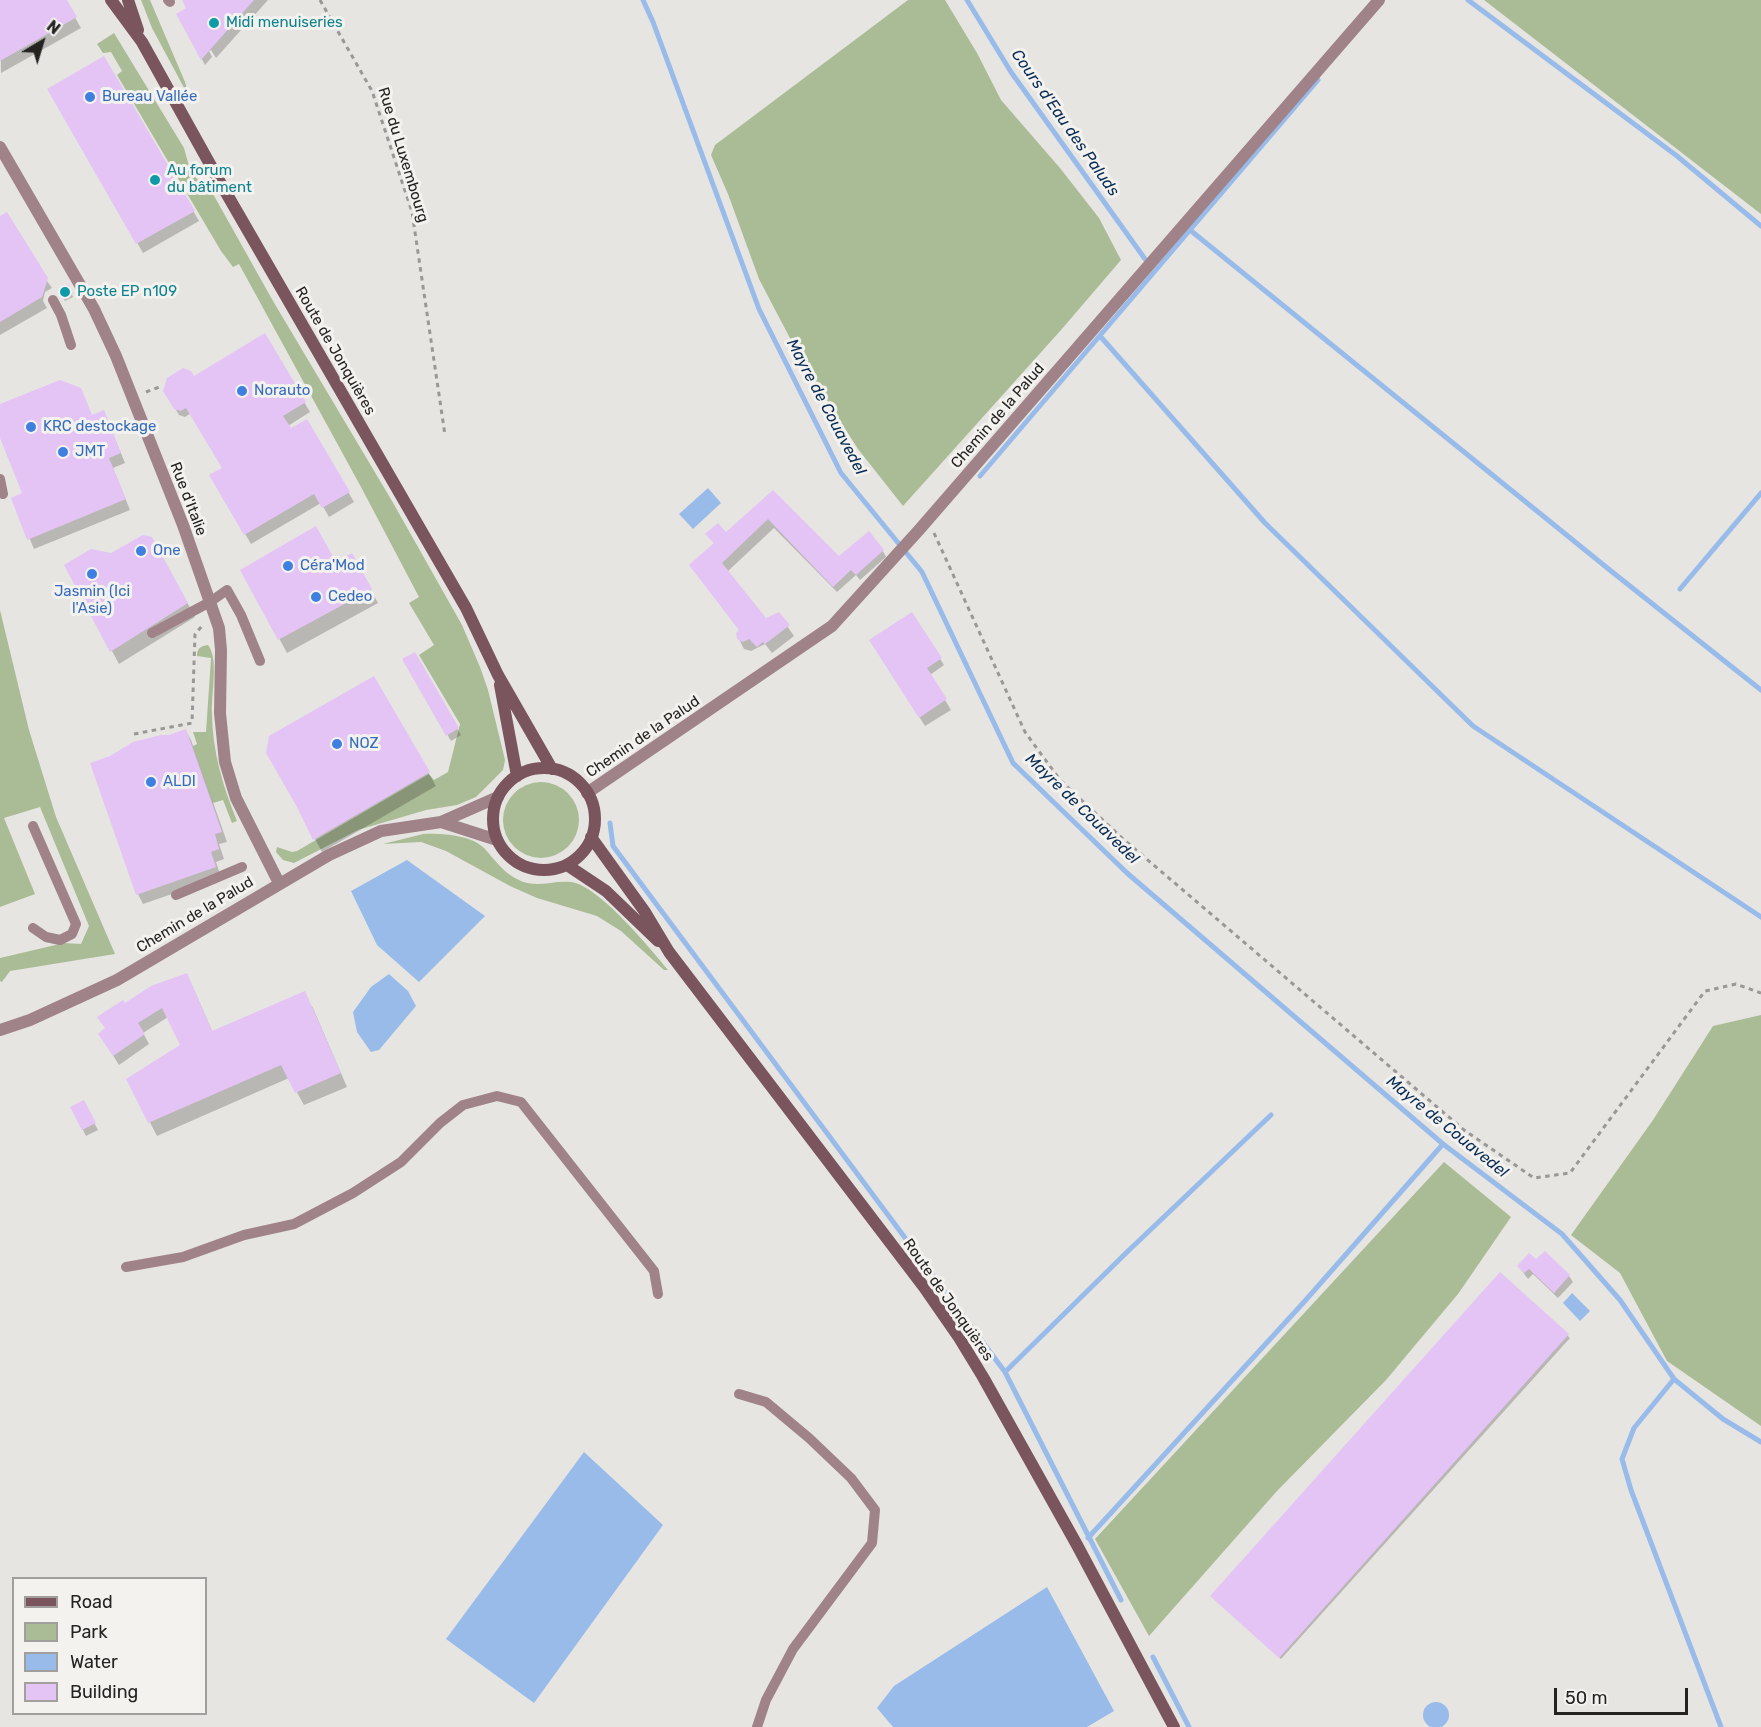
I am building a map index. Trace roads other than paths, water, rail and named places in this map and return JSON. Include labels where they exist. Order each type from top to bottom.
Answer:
[{"type":"main road","name":"Route de Jonquières","points":[[111,0],[142,42],[466,608],[498,675],[552,769]]},
{"type":"main road","name":"Route de Jonquières","points":[[128,0],[142,42]]},
{"type":"main road","name":"Route de Jonquières","points":[[498,675],[517,776]]},
{"type":"main road","points":[[532,769],[552,769],[563,772],[577,781],[587,793],[593,807],[595,822],[591,837],[579,856],[567,865],[541,870],[527,867],[510,857],[497,840],[493,826],[493,811],[498,797],[509,781],[517,776],[532,769]]},
{"type":"main road","name":"Route de Jonquières","points":[[591,837],[645,912],[669,952],[924,1287],[958,1336],[1077,1545],[1174,1727]]},
{"type":"main road","name":"Route de Jonquières","points":[[567,865],[606,891],[669,952]]},
{"type":"street","name":"Chemin de la Palud","points":[[587,793],[832,626],[928,520],[1378,0]]},
{"type":"street","name":"Rue d'Italie","points":[[0,147],[94,309],[116,356],[183,525],[219,628],[220,713],[225,762],[236,798],[279,883]]},
{"type":"street","name":"Chemin de la Palud","points":[[0,1030],[30,1020],[117,980],[329,855],[381,831],[441,822],[498,797]]},
{"type":"street","name":"Chemin de la Palud","points":[[441,822],[497,840]]},
{"type":"lane","points":[[53,300],[61,315],[71,345]]},
{"type":"lane","points":[[0,479],[3,494]]},
{"type":"lane","points":[[153,633],[210,602],[227,590],[241,615],[260,661]]},
{"type":"lane","points":[[33,826],[76,924],[72,934],[60,940],[46,937],[33,928]]},
{"type":"lane","points":[[176,895],[242,867]]},
{"type":"lane","points":[[126,1267],[183,1257],[244,1235],[294,1224],[353,1193],[401,1162],[440,1123],[463,1105],[497,1096],[521,1102],[654,1271],[658,1294]]},
{"type":"lane","points":[[739,1394],[766,1402],[809,1438],[851,1478],[875,1510],[872,1543],[793,1649],[766,1700],[758,1727]]},
{"type":"water","points":[[708,488],[721,503],[693,529],[679,514]]},
{"type":"water","points":[[407,860],[485,916],[419,982],[377,945],[351,891]]},
{"type":"water","points":[[389,974],[408,991],[416,1006],[379,1050],[371,1052],[357,1032],[353,1012],[371,987]]},
{"type":"water","points":[[1572,1293],[1590,1311],[1580,1321],[1563,1303]]},
{"type":"water","points":[[584,1452],[663,1525],[534,1703],[446,1639]]},
{"type":"water","points":[[1047,1587],[1114,1711],[1087,1727],[893,1727],[877,1708],[894,1686]]},
{"type":"water","points":[[1436,1702],[1445,1706],[1449,1715],[1445,1724],[1436,1728],[1427,1724],[1423,1715],[1427,1706]]},
{"type":"waterway","name":"Mayre de Couavedel","points":[[643,0],[759,309],[841,473],[922,572],[1013,763],[1127,873],[1443,1144],[1562,1234],[1620,1300],[1674,1379],[1723,1419],[1761,1442]]},
{"type":"waterway","name":"Cours d'Eau des Paluds","points":[[967,0],[1011,72],[1145,259]]},
{"type":"waterway","points":[[1468,0],[1677,156],[1761,226]]},
{"type":"waterway","points":[[980,476],[1318,80]]},
{"type":"waterway","points":[[1190,230],[1761,690]]},
{"type":"waterway","points":[[1100,336],[1265,523],[1473,726],[1761,917]]},
{"type":"waterway","points":[[1680,589],[1761,493]]},
{"type":"waterway","points":[[610,823],[613,846],[1005,1372],[1121,1600]]},
{"type":"waterway","points":[[1005,1372],[1271,1115]]},
{"type":"waterway","points":[[1088,1538],[1304,1302],[1443,1144]]},
{"type":"waterway","points":[[1674,1379],[1634,1428],[1622,1459],[1631,1490],[1721,1727]]},
{"type":"waterway","points":[[1153,1657],[1189,1727]]},
{"type":"place","name":"Midi menuiseries","points":[[214,23]]},
{"type":"place","name":"Bureau Vallée","points":[[90,97]]},
{"type":"place","name":"Au forum du bâtiment","points":[[155,180]]},
{"type":"place","name":"Poste EP n109","points":[[65,292]]},
{"type":"place","name":"Norauto","points":[[242,391]]},
{"type":"place","name":"KRC destockage","points":[[31,427]]},
{"type":"place","name":"JMT","points":[[63,452]]},
{"type":"place","name":"One","points":[[141,551]]},
{"type":"place","name":"Céra'Mod","points":[[288,566]]},
{"type":"place","name":"Jasmin (Ici l'Asie)","points":[[92,574]]},
{"type":"place","name":"Cedeo","points":[[316,597]]},
{"type":"place","name":"NOZ","points":[[337,744]]},
{"type":"place","name":"ALDI","points":[[151,782]]}]
